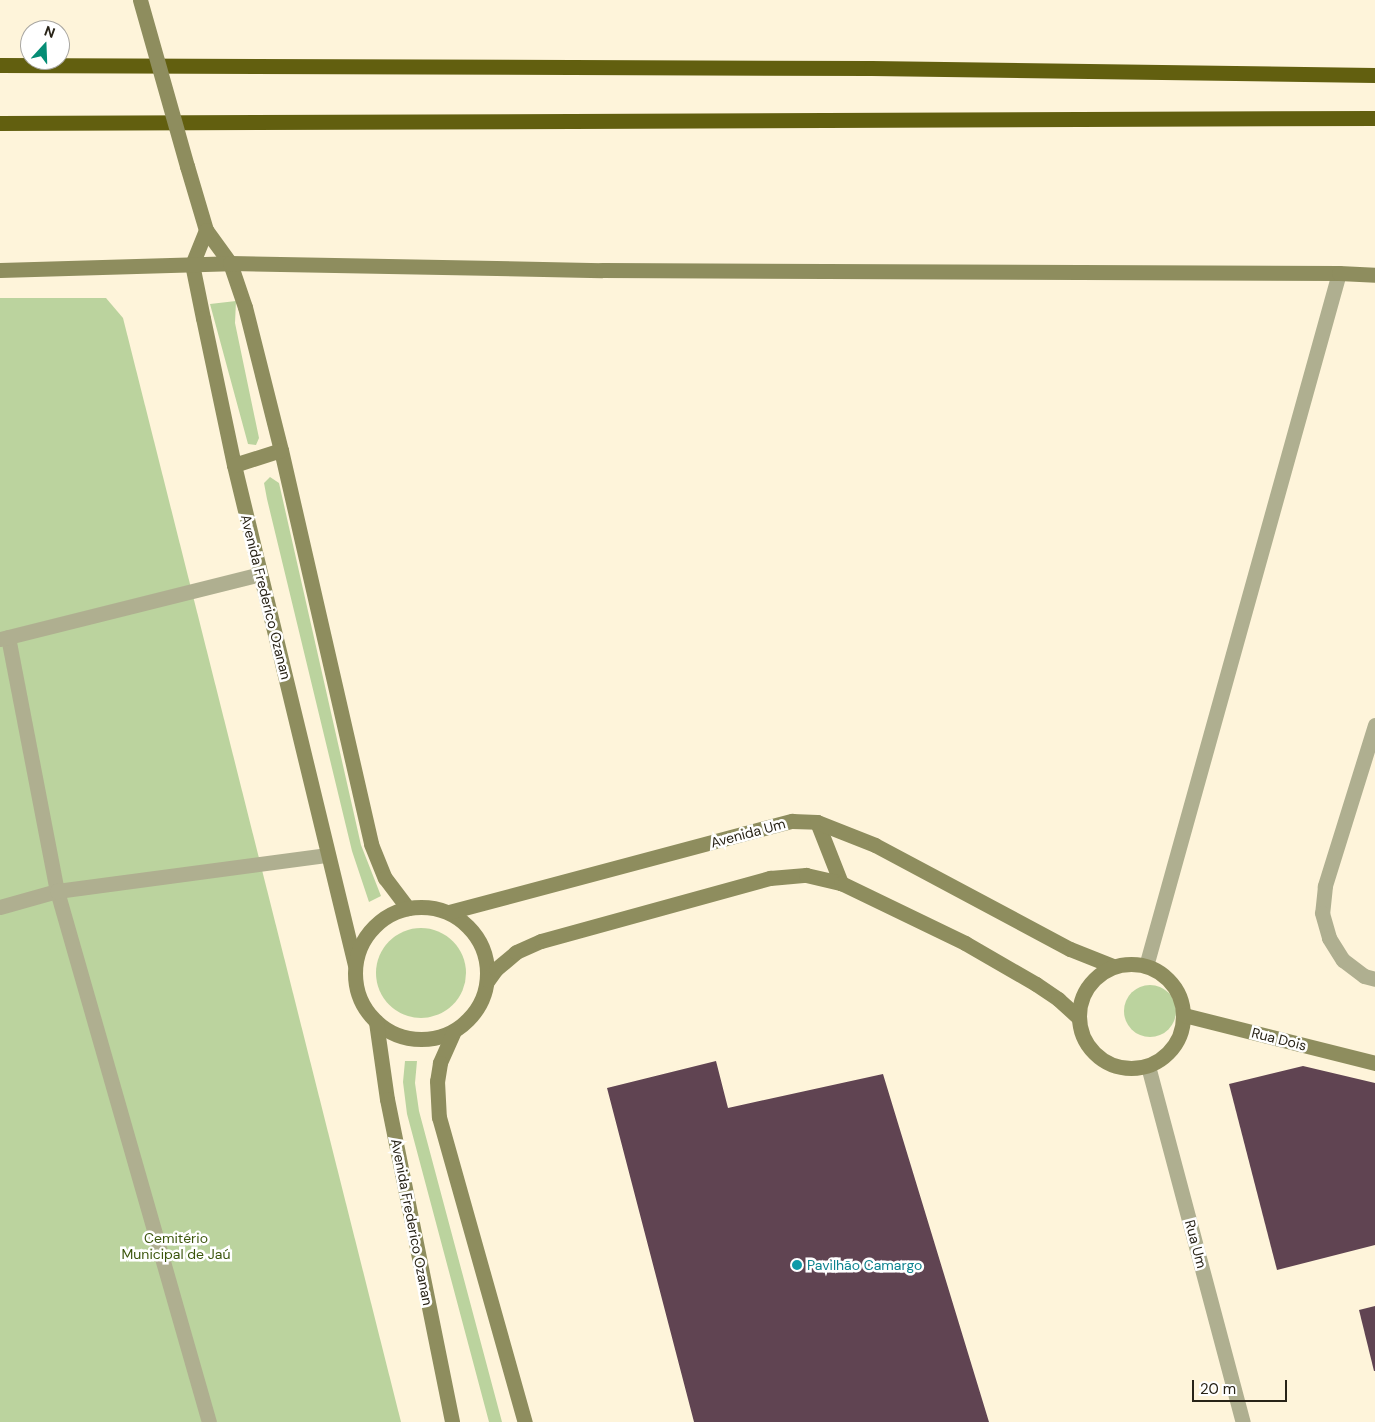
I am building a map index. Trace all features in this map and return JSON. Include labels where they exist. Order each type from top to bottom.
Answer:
[{"type":"highway","points":[[0,65],[861,68],[1375,75]]},
{"type":"highway","points":[[0,123],[1375,118]]},
{"type":"main road","points":[[140,0],[206,230],[230,263],[245,308],[281,450],[371,844],[385,878],[408,908]]},
{"type":"main road","points":[[192,264],[206,230]]},
{"type":"main road","points":[[0,270],[230,263],[612,270],[1339,273],[1375,275]]},
{"type":"main road","name":"Avenida Frederico Ozanan","points":[[192,264],[234,465],[355,965]]},
{"type":"main road","points":[[234,465],[281,450]]},
{"type":"main road","name":"Avenida Um","points":[[449,912],[792,821],[817,822],[869,842],[1070,949],[1113,966]]},
{"type":"main road","points":[[817,822],[841,883]]},
{"type":"main road","points":[[488,980],[486,960],[479,940],[466,924],[449,912],[428,907],[408,908],[388,915],[372,928],[360,945],[355,965],[358,992],[363,1005],[376,1022],[394,1033],[413,1039],[434,1038],[454,1030],[470,1018],[482,1001],[488,980],[496,969],[516,952],[560,936],[770,878],[806,875],[841,883],[973,947],[1036,984],[1058,999],[1078,1017]]},
{"type":"main road","points":[[1129,963],[1146,966],[1161,973],[1173,984],[1181,998],[1184,1014],[1182,1031],[1174,1046],[1163,1058],[1148,1066],[1132,1069],[1116,1066],[1101,1059],[1088,1048],[1081,1033],[1078,1017],[1080,1001],[1087,986],[1099,974],[1113,966],[1129,963]]},
{"type":"main road","name":"Rua Dois","points":[[1184,1014],[1375,1063]]},
{"type":"main road","name":"Avenida Frederico Ozanan","points":[[376,1022],[387,1099],[452,1422]]},
{"type":"main road","points":[[454,1030],[440,1063],[437,1081],[439,1117],[525,1422]]},
{"type":"street","points":[[1146,966],[1339,273]]},
{"type":"street","points":[[209,1422],[57,891],[4,638],[260,574]]},
{"type":"street","points":[[1375,725],[1325,886],[1322,913],[1329,938],[1343,960],[1364,976],[1375,979]]},
{"type":"street","points":[[0,907],[57,891],[328,855]]},
{"type":"street","name":"Rua Um","points":[[1148,1066],[1243,1422]]},
{"type":"green space","name":"Cemitério Municipal de Jaú","points":[[0,298],[106,298],[123,318],[401,1422],[0,1422]]},
{"type":"green space","points":[[236,301],[235,323],[259,438],[256,445],[248,444],[210,304]]},
{"type":"green space","points":[[270,477],[279,483],[361,845],[381,896],[369,902],[352,851],[267,499],[264,483]]},
{"type":"green space","points":[[421,928],[438,932],[453,941],[462,956],[466,973],[462,990],[453,1005],[438,1014],[421,1018],[404,1014],[389,1005],[380,990],[376,973],[380,956],[389,941],[404,932]]},
{"type":"green space","points":[[1145,985],[1155,985],[1169,992],[1176,1006],[1176,1016],[1169,1030],[1155,1037],[1145,1037],[1135,1033],[1128,1026],[1124,1016],[1124,1006],[1128,996],[1135,989]]},
{"type":"green space","points":[[405,1061],[417,1061],[415,1083],[419,1111],[502,1422],[489,1422],[407,1114],[403,1082]]},
{"type":"building","name":"Pavilhão Camargo","points":[[716,1061],[728,1108],[883,1074],[989,1422],[694,1422],[607,1088]]},
{"type":"building","points":[[1303,1066],[1375,1083],[1375,1245],[1277,1270],[1229,1084]]},
{"type":"building","points":[[1375,1306],[1375,1371],[1374,1371],[1359,1310]]},
{"type":"place","name":"Pavilhão Camargo","points":[[797,1265]]}]
